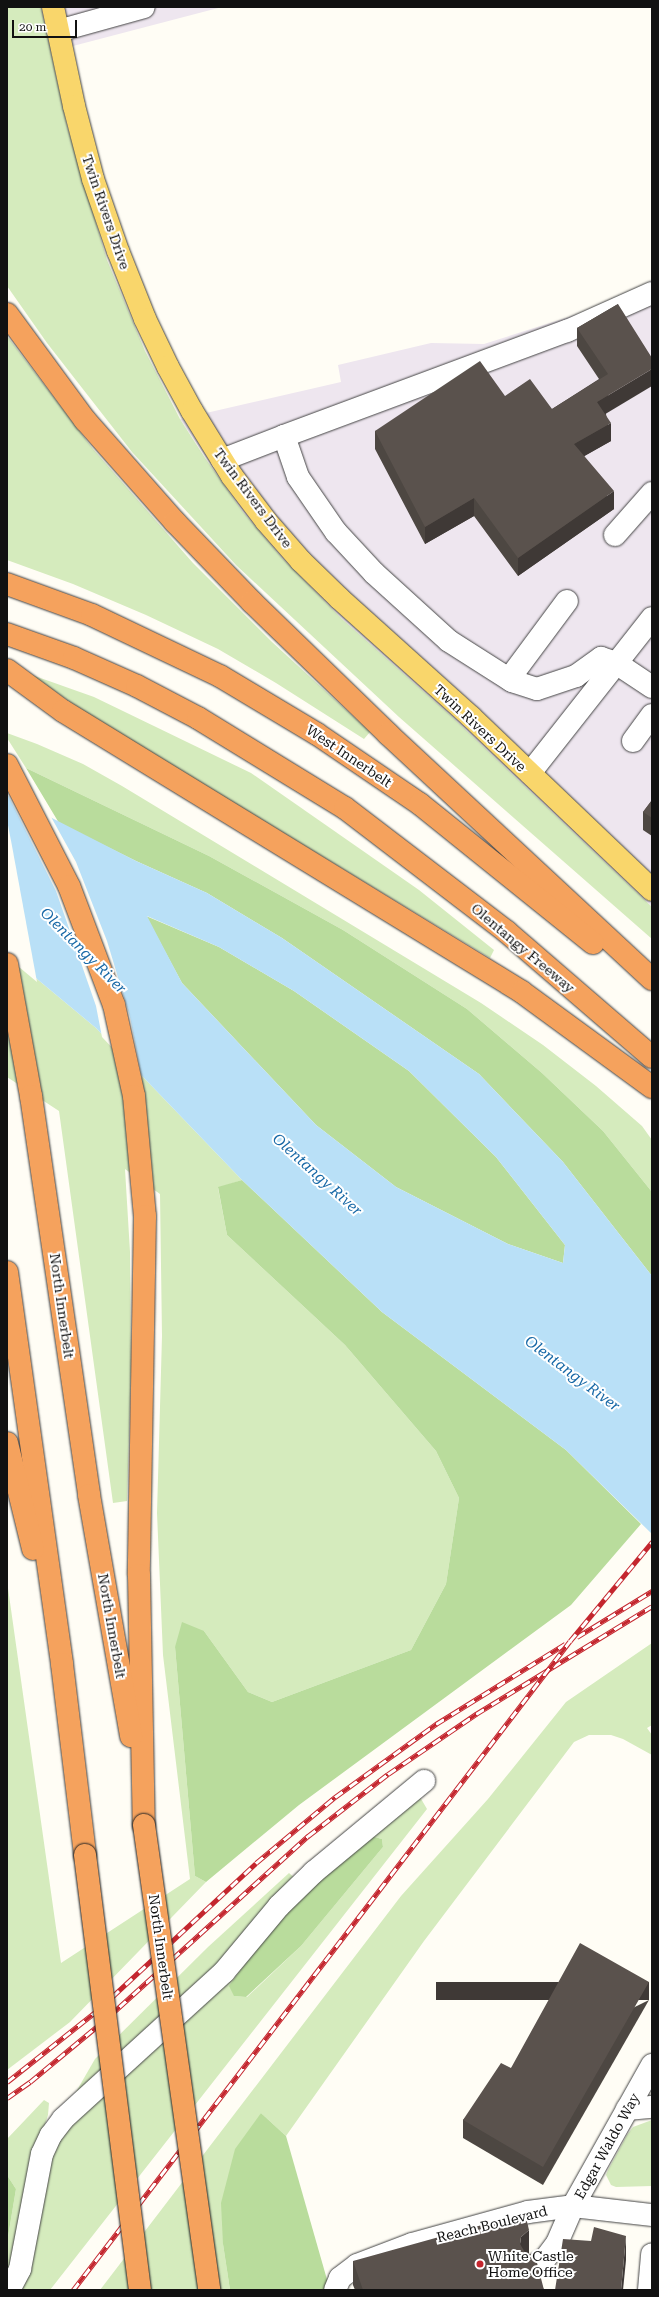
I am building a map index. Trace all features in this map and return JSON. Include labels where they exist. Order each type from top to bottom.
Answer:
[{"type":"highway","points":[[7,314],[85,420],[175,522],[252,602],[388,734],[652,979]]},
{"type":"highway","name":"West Innerbelt","points":[[7,584],[92,614],[220,676],[317,734],[420,804],[536,896],[652,992]]},
{"type":"highway","name":"Olentangy Freeway","points":[[7,634],[74,658],[137,686],[198,718],[312,787],[392,842],[507,932],[652,1057]]},
{"type":"highway","points":[[7,670],[63,711],[522,992],[652,1086]]},
{"type":"highway","points":[[7,765],[69,886],[114,1005],[134,1096],[145,1216],[139,1575],[144,1825]]},
{"type":"highway","name":"North Innerbelt","points":[[7,964],[31,1096],[89,1495],[129,1720],[209,2290]]},
{"type":"highway","points":[[7,1272],[62,1664],[140,2290]]},
{"type":"highway","points":[[7,1443],[62,1664]]},
{"type":"main road","name":"Twin Rivers Drive","points":[[53,7],[74,106],[93,179],[118,251],[145,319],[168,367],[192,411],[222,460],[266,521],[301,561],[340,599],[530,773],[652,890]]},
{"type":"lane","points":[[58,31],[144,7]]},
{"type":"lane","points":[[222,460],[567,331],[652,294]]},
{"type":"lane","points":[[284,436],[298,477],[336,532],[374,573],[449,641],[509,679],[537,689],[576,676],[601,658],[616,663],[652,687]]},
{"type":"lane","points":[[615,535],[652,493]]},
{"type":"lane","points":[[509,679],[567,601]]},
{"type":"lane","points":[[530,773],[652,618]]},
{"type":"lane","points":[[633,741],[652,716]]},
{"type":"lane","points":[[9,2290],[20,2269],[42,2154],[51,2135],[63,2119],[224,1972],[279,1906],[314,1872],[424,1781]]},
{"type":"lane","name":"Edgar Waldo Way","points":[[532,2267],[545,2259],[557,2243],[574,2206],[652,2065]]},
{"type":"lane","points":[[627,2110],[652,2107]]},
{"type":"lane","name":"Reach Boulevard","points":[[338,2284],[357,2265],[412,2244],[528,2212],[574,2206],[652,2215]]},
{"type":"lane","points":[[649,2290],[652,2254]]},
{"type":"shaded area","points":[[41,7],[222,7],[50,52]]},
{"type":"shaded area","points":[[652,280],[652,907],[450,715],[342,619],[282,558],[243,512],[180,419],[341,382],[338,365],[431,343],[484,344],[616,302]]},
{"type":"green space","points":[[7,7],[41,7],[67,126],[107,260],[145,351],[180,419],[205,458],[243,512],[282,558],[342,619],[450,715],[652,907],[652,939],[399,717],[236,565],[132,452],[47,343],[7,286]]},
{"type":"green space","points":[[7,336],[93,449],[193,563],[272,642],[370,732],[364,739],[276,683],[218,649],[146,615],[73,584],[7,560]]},
{"type":"green space","points":[[32,675],[94,697],[251,773],[419,890],[494,950],[490,958],[87,714]]},
{"type":"green space","points":[[7,733],[83,764],[122,786],[481,1003],[543,1045],[596,1086],[642,1126],[652,1140],[652,1192],[603,1131],[542,1073],[467,1009],[343,930],[209,856],[26,768],[7,738]]},
{"type":"green space","points":[[26,768],[209,856],[343,930],[467,1009],[542,1073],[603,1131],[652,1192],[652,1276],[563,1162],[479,1074],[282,938],[207,893],[136,861],[59,823]]},
{"type":"green space","points":[[146,916],[219,947],[294,991],[409,1071],[496,1157],[565,1245],[563,1263],[508,1244],[396,1187],[316,1125],[182,983]]},
{"type":"green space","points":[[7,954],[96,1028],[242,1180],[218,1188],[227,1235],[345,1345],[436,1451],[459,1498],[446,1584],[411,1650],[272,1702],[248,1692],[204,1631],[175,1647],[195,1876],[206,1882],[70,2022],[7,2070],[7,1581],[61,1963],[190,1879],[163,1655],[157,1513],[162,1336],[160,1194],[125,1169],[130,1252],[131,1369],[127,1501],[113,1503],[59,1111],[7,1077]]},
{"type":"green space","points":[[242,1180],[382,1312],[566,1450],[641,1524],[571,1605],[299,1805],[206,1882],[195,1876],[175,1647],[182,1622],[204,1631],[248,1692],[272,1702],[411,1650],[446,1584],[459,1498],[436,1451],[345,1345],[227,1235],[218,1187]]},
{"type":"green space","points":[[652,1643],[652,1725],[647,1728],[652,1735],[652,1755],[623,1739],[611,1735],[589,1735],[574,1742],[424,1941],[286,2136],[261,2113],[223,2244],[230,2290],[100,2290],[401,1896],[488,1799],[566,1702]]},
{"type":"green space","points":[[420,1797],[427,1809],[50,2290],[16,2290],[45,2169],[62,2132],[284,1911],[234,1996],[247,1997],[301,1946],[383,1847],[382,1839],[371,1836]]},
{"type":"green space","points":[[371,1836],[382,1839],[383,1847],[301,1946],[246,1997],[234,1996],[229,1986],[284,1911]]},
{"type":"green space","points":[[289,1873],[296,1879],[214,1975],[69,2104],[95,2059],[208,1947]]},
{"type":"green space","points":[[44,2100],[49,2103],[48,2115],[35,2155],[7,2282],[7,2243],[16,2189],[7,2175],[7,2139]]},
{"type":"green space","points":[[261,2113],[286,2136],[330,2290],[230,2290],[223,2244],[221,2203],[235,2149]]},
{"type":"green space","points":[[652,2120],[652,2186],[616,2187],[611,2185],[606,2175],[627,2135],[633,2127]]},
{"type":"green space","points":[[7,2175],[16,2189],[7,2243]]},
{"type":"water","name":"Olentangy River","points":[[7,795],[136,861],[207,893],[282,938],[479,1074],[563,1162],[652,1276],[652,1534],[566,1450],[382,1312],[242,1180],[96,1028],[7,954]],"holes":[[[147,916],[219,947],[294,991],[409,1071],[496,1157],[565,1245],[563,1263],[508,1244],[396,1187],[316,1125],[182,983]]]},
{"type":"pier","points":[[7,793],[50,815],[76,862],[107,941],[130,1017],[142,1079],[102,1037],[96,1006],[56,891]]},
{"type":"pier","points":[[7,820],[12,846],[37,982],[7,957]]},
{"type":"building","points":[[618,304],[652,358],[652,369],[597,402],[611,423],[574,444],[614,491],[518,558],[474,498],[425,527],[375,431],[480,361],[505,396],[530,379],[552,409],[608,374],[577,328]]},
{"type":"building","points":[[652,800],[652,818],[643,812]]},
{"type":"building","points":[[580,1943],[649,1982],[543,2167],[463,2120],[501,2063],[511,2068]]},
{"type":"building","points":[[525,2213],[529,2230],[521,2237],[520,2244],[526,2254],[535,2255],[544,2290],[363,2290],[353,2261]]},
{"type":"building","points":[[594,2227],[626,2236],[621,2290],[555,2290],[563,2239],[591,2241]]},
{"type":"railway","points":[[73,2290],[570,1641],[652,1542]]},
{"type":"railway","points":[[577,1637],[652,1591]]},
{"type":"railway","points":[[7,2098],[30,2082],[106,2019],[308,1836],[388,1774],[476,1714],[652,1606]]},
{"type":"railway","points":[[7,2082],[99,2009],[256,1863],[335,1797],[436,1724],[565,1644]]},
{"type":"place","name":"White Castle Home Office","points":[[480,2264]]}]
